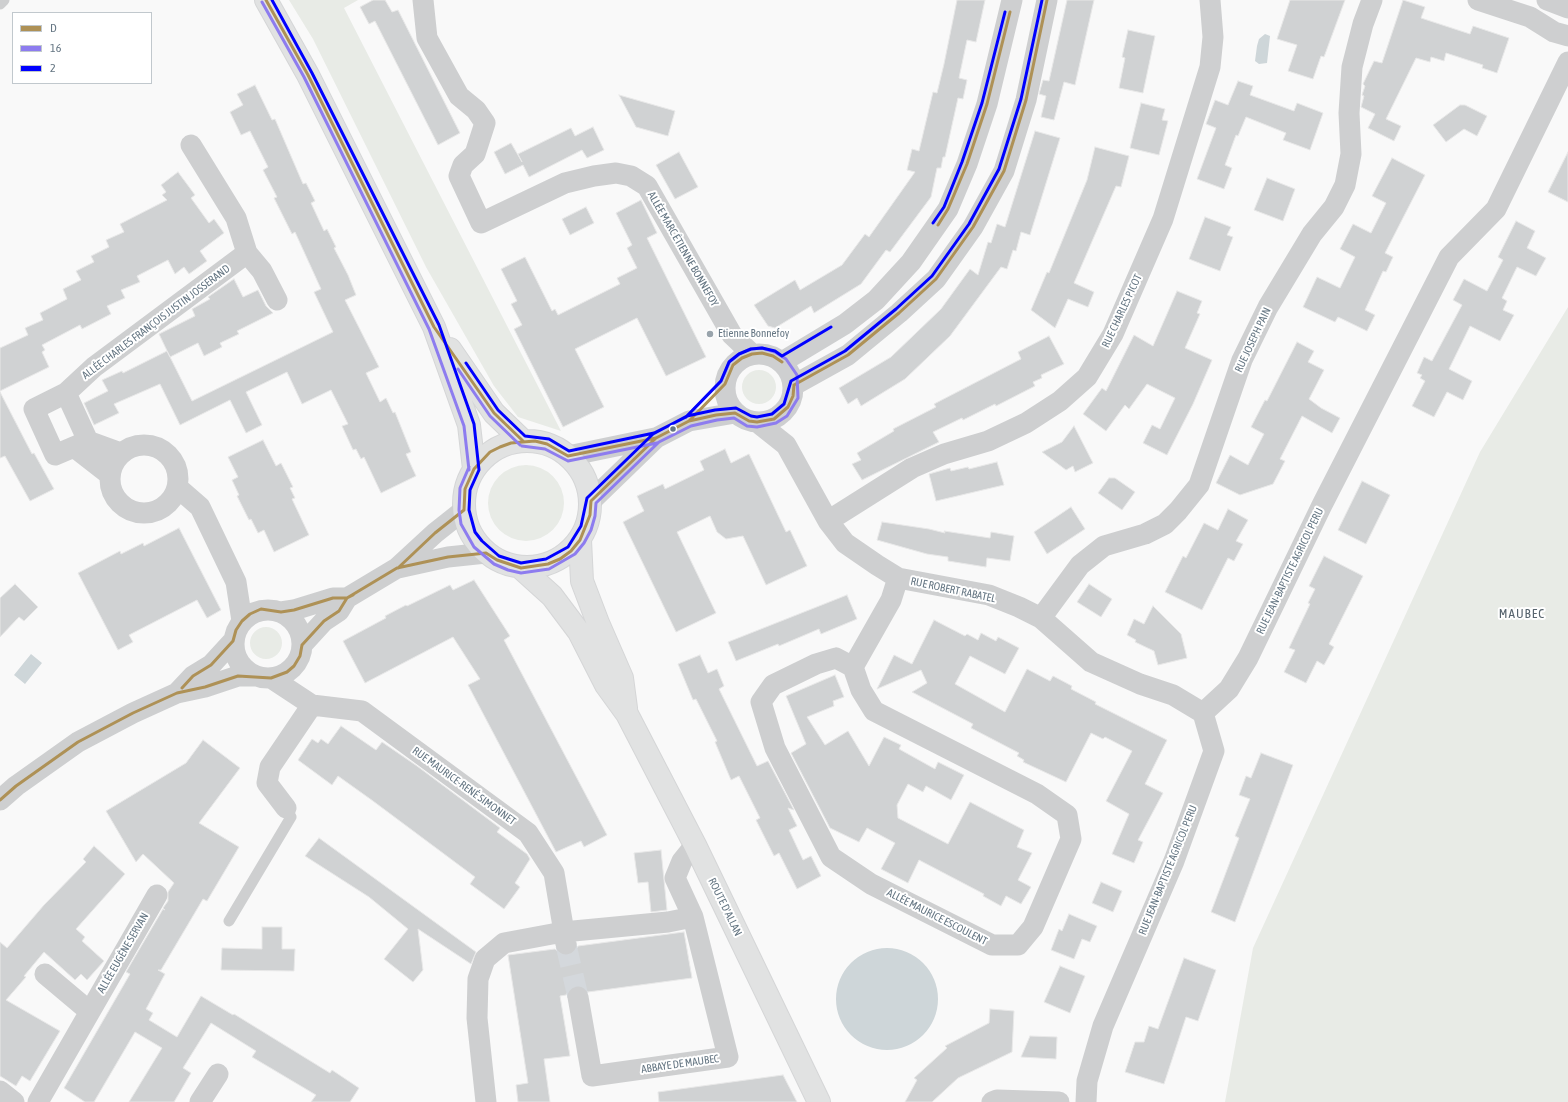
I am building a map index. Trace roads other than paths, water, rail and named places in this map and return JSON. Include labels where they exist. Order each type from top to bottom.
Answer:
[{"type":"street","points":[[266,0],[308,75],[434,327],[469,425],[474,469]]},
{"type":"street","name":"ALLÉE MARC ÉTIENNE BONNEFOY","points":[[423,0],[427,38],[459,96],[476,110],[485,123],[475,154],[463,165],[459,176],[481,224],[565,183],[616,173],[631,176],[647,186],[732,335],[752,354]]},
{"type":"street","points":[[782,362],[845,324],[876,300],[912,262],[948,209],[967,164],[987,104],[1012,0]]},
{"type":"street","points":[[794,385],[848,355],[900,313],[936,279],[973,227],[1004,170],[1026,100],[1047,0]]},
{"type":"street","name":"RUE CHARLES PICOT","points":[[828,521],[912,468],[944,454],[988,441],[1026,423],[1060,401],[1088,377],[1113,334],[1163,220],[1210,67],[1213,37],[1210,0]]},
{"type":"street","name":"RUE JOSEPH PAIN","points":[[1041,618],[1080,565],[1104,546],[1145,534],[1165,524],[1178,512],[1198,485],[1242,360],[1268,307],[1312,234],[1334,207],[1345,185],[1351,154],[1349,112],[1352,67],[1363,24],[1372,0]]},
{"type":"street","points":[[1478,0],[1530,17],[1554,32],[1568,36]]},
{"type":"street","points":[[1548,0],[1568,8]]},
{"type":"street","name":"RUE JEAN-BAPTISTE AGRICOL PERU","points":[[1086,1102],[1088,1081],[1103,1026],[1174,862],[1214,750],[1203,713],[1229,689],[1248,658],[1322,505],[1449,257],[1496,209],[1568,62]]},
{"type":"street","points":[[191,145],[236,218],[247,253],[262,271],[277,300]]},
{"type":"street","name":"ALLÉE CHARLES FRANÇOIS JUSTIN JOSSERAND","points":[[81,444],[55,455],[34,409],[66,394],[94,367],[247,253]]},
{"type":"street","points":[[434,327],[494,413],[522,441]]},
{"type":"street","name":"ALLÉE MARC ÉTIENNE BONNEFOY","points":[[732,335],[733,365]]},
{"type":"street","points":[[762,353],[773,356],[782,362],[792,377],[794,385],[793,396],[783,413],[774,419],[757,422],[745,419],[735,413],[725,394],[725,384],[733,365],[742,358],[752,354],[762,353]]},
{"type":"street","points":[[689,421],[725,384]]},
{"type":"street","points":[[66,394],[81,444],[110,475]]},
{"type":"street","points":[[568,456],[656,438],[689,421],[735,413]]},
{"type":"street","name":"RUE ROBERT RABATEL","points":[[783,413],[786,420],[786,445]]},
{"type":"street","name":"RUE ROBERT RABATEL","points":[[757,422],[786,445],[828,521],[845,543],[898,578],[989,595],[1041,618],[1091,662],[1140,684],[1173,695],[1203,713]]},
{"type":"street","points":[[591,501],[656,438]]},
{"type":"street","points":[[522,441],[547,444],[568,456],[584,476],[591,501],[590,515],[586,528],[580,540],[571,551],[560,559],[535,568],[521,568],[497,560],[486,553],[471,534],[466,522],[464,510],[465,489],[474,469],[482,460],[495,450],[511,443],[522,441]]},
{"type":"street","points":[[81,444],[121,454]]},
{"type":"street","points":[[142,444],[154,446],[165,452],[174,463],[178,474],[177,487],[172,498],[164,506],[154,512],[142,513],[127,508],[116,499],[112,490],[110,475],[113,463],[121,454],[128,448],[142,444]]},
{"type":"street","points":[[177,487],[200,507],[236,582],[242,621]]},
{"type":"street","points":[[302,645],[324,621],[339,611],[347,598],[397,568],[464,510]]},
{"type":"street","name":"ROUTE D'ALLAN","points":[[580,540],[582,580],[598,623],[622,678],[627,714]]},
{"type":"street","points":[[397,568],[448,557],[486,553]]},
{"type":"street","name":"ROUTE D'ALLAN","points":[[521,568],[552,596],[579,632],[606,685],[627,714],[695,845],[819,1102]]},
{"type":"street","points":[[853,667],[891,600],[898,578]]},
{"type":"street","points":[[0,800],[16,786],[78,742],[133,713],[177,693],[205,687],[238,676],[280,676],[294,666],[300,656],[302,645],[301,635],[297,626],[290,618],[271,611],[236,582]]},
{"type":"street","points":[[263,677],[245,670],[238,662],[234,652],[233,641],[236,630],[242,621],[250,614],[294,610],[333,598],[347,598]]},
{"type":"street","points":[[177,693],[193,676],[211,665],[233,641]]},
{"type":"street","name":"ALLÉE MAURICE ESCOULENT","points":[[836,658],[853,667],[861,690],[874,711],[1037,794],[1067,815],[1071,839],[1033,927],[1018,945],[992,945],[871,884],[831,857],[774,748],[761,702],[773,685],[816,664],[836,658]]},
{"type":"street","points":[[286,808],[267,783],[270,767],[308,702],[294,666]]},
{"type":"street","name":"RUE MAURICE-RENÉ SIMONNET","points":[[263,677],[308,702],[362,711],[528,833],[554,873],[564,938]]},
{"type":"street","name":"ABBAYE DE MAUBEC","points":[[578,997],[592,1076],[728,1057],[694,918],[675,878],[682,861],[695,845]]},
{"type":"street","name":"ALLÉE EUGÈNE SERVAN","points":[[38,1102],[157,895]]},
{"type":"street","points":[[486,1102],[477,1018],[478,979],[485,959],[504,943],[564,938],[694,918]]},
{"type":"street","points":[[45,974],[89,1011]]},
{"type":"street","points":[[200,1102],[218,1074]]},
{"type":"street","points":[[0,1091],[14,1102]]},
{"type":"street","points":[[992,1102],[997,1100],[1059,1102]]},
{"type":"lane","points":[[0,4],[4,0]]},
{"type":"lane","points":[[229,921],[291,817],[286,808]]},
{"type":"tunnel","points":[[566,945],[578,997]]},
{"type":"place","name":"Etienne Bonnefoy","points":[[710,334]]},
{"type":"district","name":"MAUBEC","points":[[1522,614]]}]
